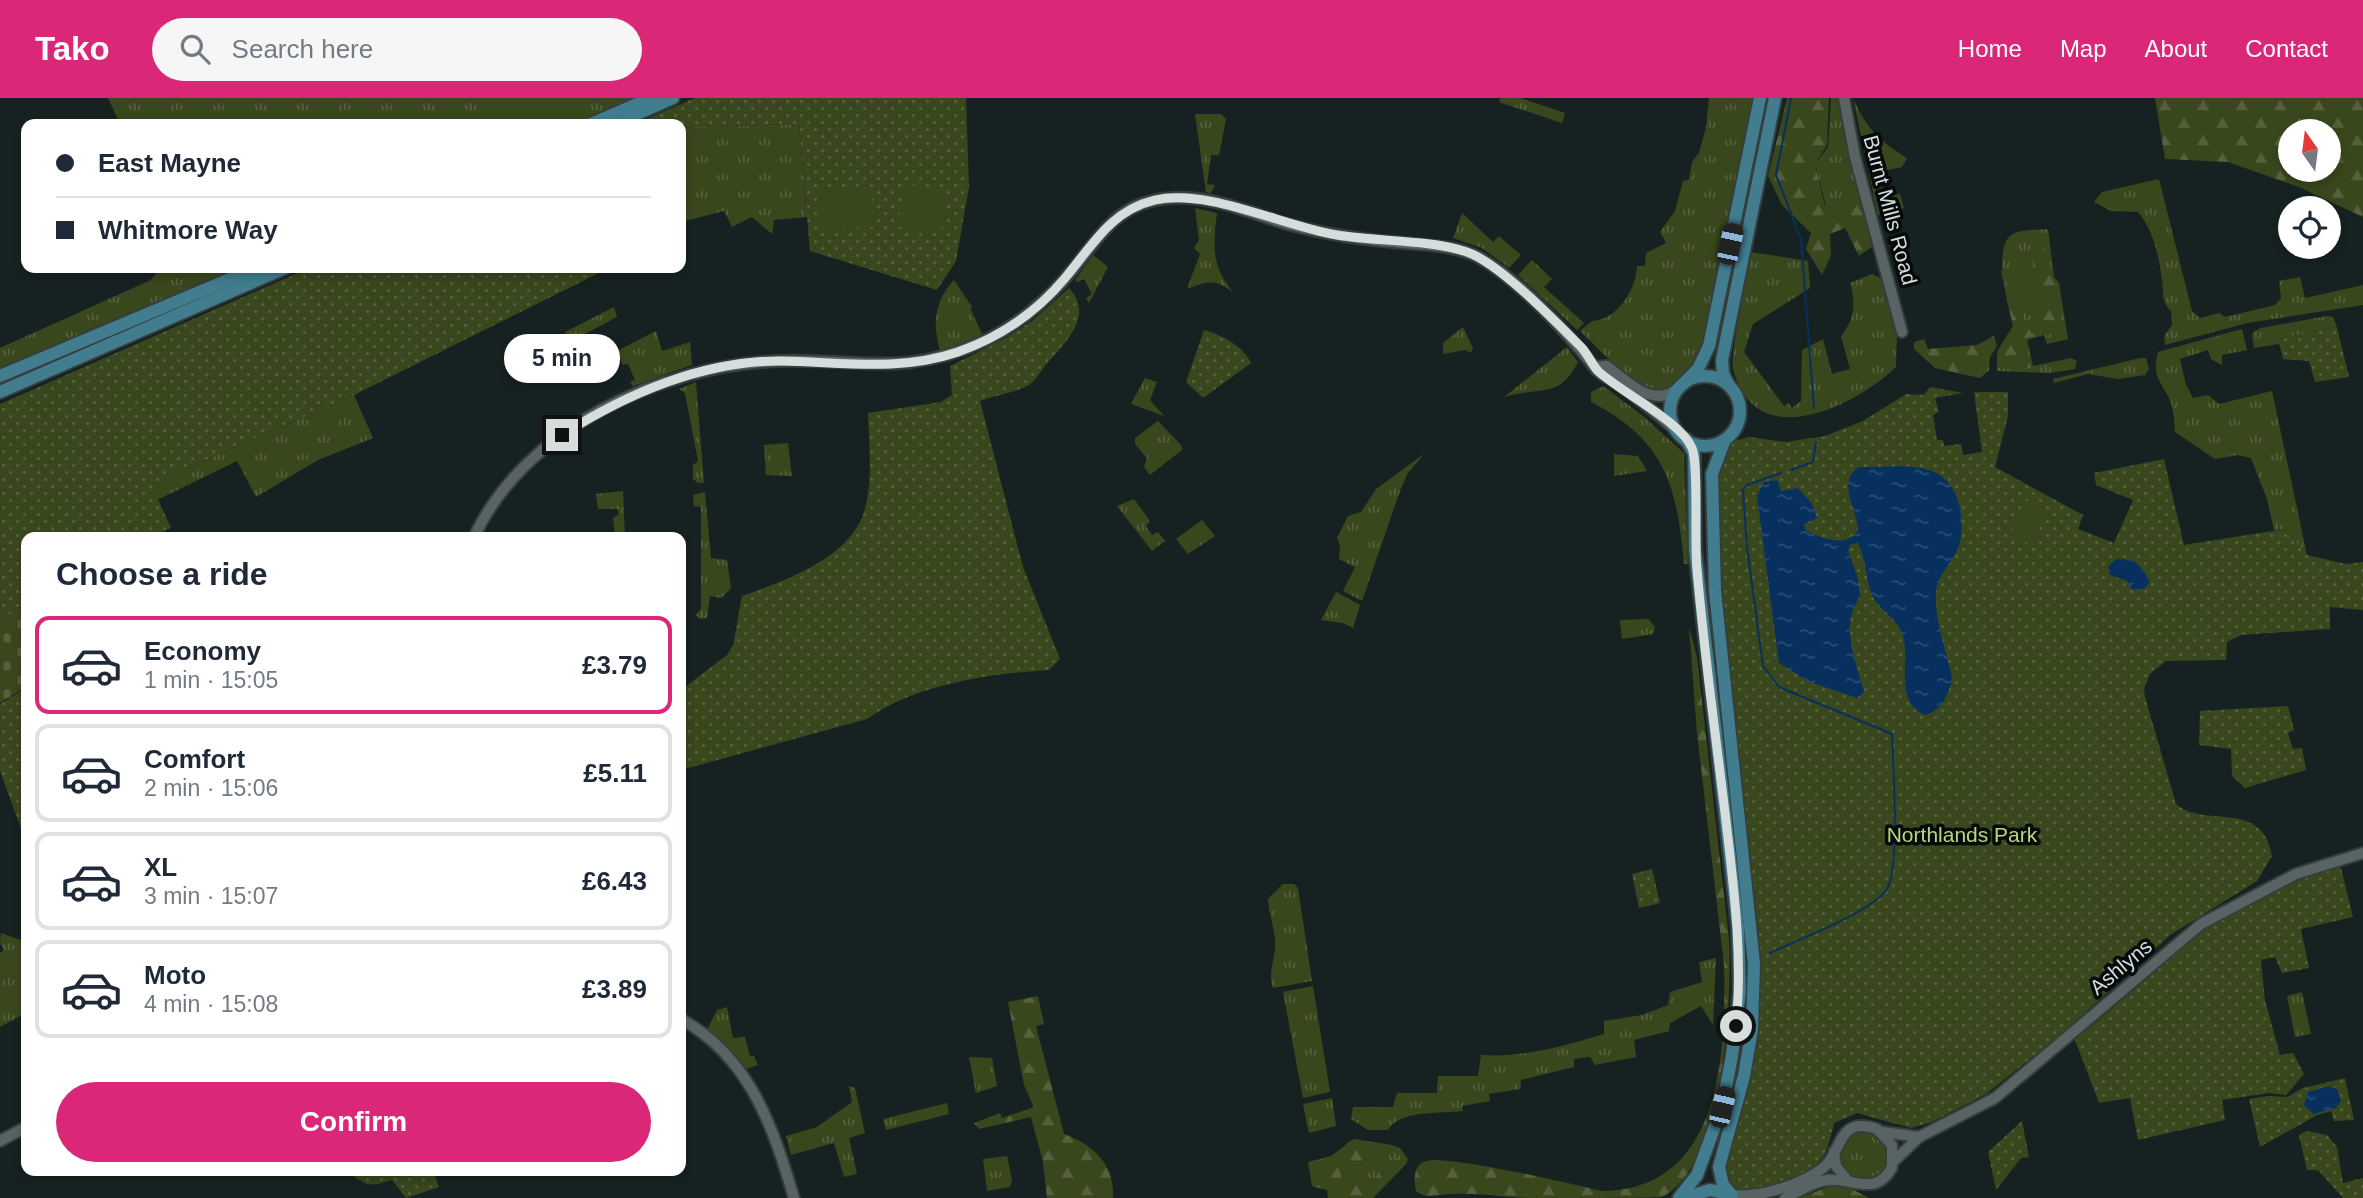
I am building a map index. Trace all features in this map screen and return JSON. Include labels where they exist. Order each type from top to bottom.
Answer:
[{"type":"main road","points":[[603,119],[651,98]]},
{"type":"main road","points":[[625,119],[673,98]]},
{"type":"main road","points":[[1682,1198],[1697,1175],[1722,1107],[1732,1056],[1740,978],[1738,927],[1695,550],[1694,454],[1672,421],[1669,409],[1681,385],[1698,369],[1709,346],[1760,98]]},
{"type":"main road","points":[[1734,1196],[1723,1185],[1719,1167],[1744,1076],[1752,1030],[1754,964],[1715,591],[1712,474],[1724,442],[1737,427],[1739,418],[1738,400],[1723,374],[1722,360],[1775,98]]},
{"type":"main road","points":[[0,376],[244,273]]},
{"type":"main road","points":[[0,393],[274,273]]},
{"type":"main road","points":[[1681,385],[1694,377],[1709,375],[1728,384]]},
{"type":"main road","points":[[1682,435],[1700,446],[1724,442]]},
{"type":"main road","points":[[1682,1198],[1710,1190],[1734,1196]]},
{"type":"street","name":"Burnt Mills Road","points":[[1844,98],[1855,157],[1902,332]]},
{"type":"street","points":[[477,532],[498,496],[523,467],[549,444],[609,407],[673,381],[737,365],[781,361],[887,366],[930,360],[964,350],[1029,314],[1065,278],[1096,236],[1116,218],[1139,205],[1166,198],[1195,198],[1300,228],[1385,242],[1440,246],[1475,255],[1508,280],[1557,324],[1585,352],[1595,368],[1682,435]]},
{"type":"street","points":[[1595,368],[1607,366],[1651,396],[1669,394],[1681,385]]},
{"type":"street","name":"Ashlyns","points":[[1893,1162],[1919,1137],[1995,1098],[2202,924],[2260,890],[2296,874],[2363,853]]},
{"type":"street","points":[[686,1023],[725,1053],[756,1093],[771,1122],[794,1198]]},
{"type":"street","points":[[1734,1196],[1751,1198],[1771,1194],[1822,1168],[1842,1135],[1854,1128],[1866,1126],[1919,1137]]},
{"type":"street","points":[[0,1141],[21,1130]]},
{"type":"street","points":[[1785,1198],[1820,1182],[1848,1181],[1860,1186],[1876,1183],[1889,1172],[1893,1162],[1892,1145],[1881,1131]]},
{"type":"street","points":[[1834,1152],[1836,1166],[1848,1181]]},
{"type":"green space","points":[[108,98],[636,98],[587,119],[118,119]]},
{"type":"green space","points":[[492,98],[565,98],[571,111],[552,119],[501,119]]},
{"type":"green space","points":[[695,98],[966,98],[969,187],[956,261],[937,290],[810,251],[799,124],[686,127],[686,119],[647,119]]},
{"type":"green space","points":[[1500,98],[1520,98],[1565,113],[1562,123],[1499,102]]},
{"type":"green space","points":[[1709,98],[1755,98],[1717,283],[1710,303],[1704,346],[1691,367],[1667,391],[1655,390],[1631,378],[1580,331],[1592,321],[1610,315],[1624,302],[1633,284],[1637,266],[1645,266],[1646,253],[1666,243],[1660,232],[1675,211],[1683,181],[1689,180],[1692,162],[1699,153],[1706,127]]},
{"type":"green space","points":[[1787,98],[1829,98],[1827,145],[1815,164],[1825,206],[1857,197],[1873,223],[1873,246],[1859,256],[1845,228],[1830,234],[1831,255],[1822,275],[1806,249],[1811,233],[1782,205],[1768,176]]},
{"type":"green space","points":[[1831,98],[1841,98],[1868,216],[1826,206],[1815,164],[1828,147]]},
{"type":"green space","points":[[1853,98],[1874,133],[1907,158],[1902,167],[1887,170],[1890,182],[1881,184],[1884,197],[1900,194],[1904,208],[1878,215]]},
{"type":"green space","points":[[2155,98],[2363,98],[2363,217],[2341,207],[2341,196],[2318,196],[2285,182],[2342,182],[2342,119],[2278,119],[2278,180],[2228,162],[2165,159]]},
{"type":"green space","points":[[1195,114],[1221,114],[1226,119],[1219,155],[1211,155],[1207,184],[1215,185],[1211,193],[1206,192]]},
{"type":"green space","points":[[799,124],[807,217],[774,220],[772,234],[752,217],[732,227],[724,211],[686,221],[686,127]]},
{"type":"green space","points":[[2159,179],[2192,311],[2200,318],[2219,313],[2225,317],[2275,305],[2281,298],[2279,281],[2300,277],[2305,298],[2363,285],[2363,305],[2247,323],[2165,345],[2164,336],[2172,325],[2171,311],[2164,300],[2161,271],[2148,227],[2138,212],[2111,211],[2094,202],[2102,192]]},
{"type":"green space","points":[[903,184],[946,189],[941,232],[898,227]]},
{"type":"green space","points":[[871,186],[873,227],[819,230],[817,189]]},
{"type":"green space","points":[[1195,208],[1217,213],[1215,255],[1221,273],[1233,292],[1220,284],[1210,282],[1187,289],[1200,254],[1194,248],[1199,240]]},
{"type":"green space","points":[[1462,213],[1493,242],[1499,236],[1521,255],[1509,268],[1482,248],[1453,238]]},
{"type":"green space","points":[[2048,229],[2054,277],[2059,283],[2068,339],[2047,344],[2044,335],[2027,340],[2033,366],[2071,358],[2077,361],[2075,369],[2050,373],[1997,371],[1997,352],[2013,326],[2003,276],[2004,249],[2008,239],[2015,233]]},
{"type":"green space","points":[[2041,238],[2054,277],[2064,332],[2025,338],[2031,368],[2013,370],[1998,367],[1999,349],[2013,326],[2001,271],[2012,267],[2009,296],[2032,334],[2041,333],[2030,242]]},
{"type":"green space","points":[[1751,252],[1808,261],[1810,288],[1753,324],[1744,352],[1784,406],[1788,403],[1792,408],[1801,401],[1802,350],[1823,339],[1832,374],[1850,369],[1841,336],[1853,311],[1850,283],[1872,274],[1884,280],[1897,332],[1896,367],[1878,382],[1832,408],[1807,416],[1783,417],[1761,411],[1744,395],[1733,368]]},
{"type":"green space","points":[[1093,255],[1108,267],[1089,303],[1086,298],[1092,294],[1084,279],[1078,282],[1075,280]]},
{"type":"green space","points":[[1532,260],[1552,279],[1544,287],[1584,323],[1577,330],[1518,275]]},
{"type":"green space","points":[[2028,268],[2036,311],[2013,315],[2005,273]]},
{"type":"green space","points":[[156,273],[228,273],[0,370],[0,348],[151,280]]},
{"type":"green space","points":[[298,273],[599,273],[354,395],[151,484],[171,528],[162,532],[21,532],[21,606],[0,618],[0,404]]},
{"type":"green space","points":[[954,280],[972,307],[983,336],[941,353],[936,332],[937,314],[942,297]]},
{"type":"green space","points":[[1069,288],[1079,309],[1078,320],[1068,339],[1030,384],[980,401],[1023,567],[1060,659],[1049,670],[1002,674],[930,689],[887,707],[867,719],[686,769],[686,686],[727,655],[733,646],[742,596],[814,565],[846,541],[858,526],[865,509],[869,486],[868,413],[941,402],[952,395],[950,366],[1006,338],[1032,321]]},
{"type":"green space","points":[[614,307],[617,317],[570,342],[565,332]]},
{"type":"green space","points":[[2333,317],[2337,327],[2278,339],[2279,344],[2254,348],[2252,333],[2261,328]]},
{"type":"green space","points":[[1463,327],[1473,348],[1471,353],[1465,350],[1443,354],[1443,343]]},
{"type":"green space","points":[[2337,327],[2349,377],[2315,382],[2309,361],[2283,359],[2278,339]]},
{"type":"green space","points":[[2242,329],[2247,350],[2222,355],[2222,365],[2211,359],[2208,350],[2180,359],[2186,385],[2193,398],[2208,395],[2219,404],[2272,391],[2307,555],[2285,529],[2274,530],[2267,499],[2251,458],[2238,455],[2215,459],[2175,432],[2171,402],[2158,376],[2158,352]]},
{"type":"green space","points":[[1204,330],[1231,342],[1243,351],[1251,363],[1203,398],[1186,382]]},
{"type":"green space","points":[[656,331],[662,351],[690,342],[692,365],[633,386],[630,382],[635,380],[628,364],[623,365],[617,351]]},
{"type":"green space","points":[[1994,336],[1997,346],[1990,357],[1989,370],[1980,378],[1935,368],[1914,349],[1914,342],[1924,339],[1928,349],[1977,345]]},
{"type":"green space","points":[[1567,347],[1578,362],[1563,382],[1547,390],[1504,397]]},
{"type":"green space","points":[[2146,358],[2149,369],[2145,375],[2118,379],[2088,374],[2054,383],[2053,379]]},
{"type":"green space","points":[[1145,378],[1157,382],[1150,400],[1164,416],[1131,404]]},
{"type":"green space","points":[[696,382],[704,483],[693,479],[693,465],[698,461],[685,393],[679,389]]},
{"type":"green space","points":[[1603,386],[1642,415],[1684,453],[1688,564],[1684,564],[1677,511],[1663,468],[1636,432],[1591,402],[1591,392]]},
{"type":"green space","name":"Northlands Park","points":[[1931,387],[1963,393],[1935,398],[1939,412],[1933,415],[1937,440],[1943,440],[1944,446],[1961,444],[1963,455],[1982,452],[1974,392],[2008,392],[2008,416],[1995,467],[2083,515],[2078,529],[2114,543],[2133,500],[2096,485],[2094,473],[2164,459],[2184,545],[2285,529],[2307,555],[2346,564],[2363,562],[2363,610],[2330,607],[2330,629],[2241,635],[2227,642],[2226,660],[2166,661],[2150,674],[2144,689],[2176,804],[2201,815],[2245,821],[2257,827],[2266,838],[2272,856],[2257,881],[2170,935],[2064,1032],[1986,1094],[1932,1122],[1911,1128],[1857,1113],[1834,1123],[1825,1153],[1814,1166],[1783,1181],[1742,1194],[1729,1186],[1725,1167],[1749,1076],[1759,936],[1720,600],[1717,473],[1729,445],[1735,441],[1749,437],[1786,442],[1825,436],[1863,421],[1906,394],[1923,395]]},
{"type":"green space","points":[[354,395],[373,438],[318,460],[256,497],[237,461],[157,500],[150,484]]},
{"type":"green space","points":[[1158,421],[1181,445],[1182,450],[1150,475],[1144,467],[1147,458],[1135,444],[1135,438]]},
{"type":"green space","points":[[788,443],[792,476],[766,475],[764,445]]},
{"type":"green space","points":[[1424,454],[1407,474],[1362,601],[1343,591],[1355,567],[1339,559],[1340,545],[1337,538],[1348,516],[1361,512],[1376,489]]},
{"type":"green space","points":[[1614,454],[1638,456],[1647,471],[1614,476]]},
{"type":"green space","points":[[623,491],[625,532],[614,532],[613,518],[619,514],[618,509],[598,509],[596,494]]},
{"type":"green space","points":[[705,492],[711,558],[727,560],[731,589],[721,598],[710,596],[707,618],[700,619],[696,615],[701,609],[701,507],[694,506],[693,495]]},
{"type":"green space","points":[[1134,499],[1150,521],[1146,526],[1152,535],[1158,532],[1165,541],[1152,551],[1117,506]]},
{"type":"green space","points":[[2025,500],[2047,510],[2033,546],[2010,534]]},
{"type":"green space","points":[[1202,520],[1215,536],[1188,554],[1176,539]]},
{"type":"green space","points":[[1336,592],[1360,605],[1353,628],[1343,623],[1321,620]]},
{"type":"green space","points":[[21,606],[21,690],[0,703],[0,618]]},
{"type":"green space","points":[[1648,619],[1655,627],[1653,634],[1622,639],[1620,620]]},
{"type":"green space","points":[[1689,627],[1697,657],[1730,966],[1720,1080],[1699,1153],[1683,1180],[1662,1197],[1422,1195],[1416,1191],[1416,1171],[1423,1162],[1435,1160],[1480,1165],[1602,1191],[1641,1185],[1672,1168],[1693,1143],[1708,1112],[1718,1076],[1723,1039],[1724,965],[1697,733]]},
{"type":"green space","points":[[21,691],[21,828],[0,771],[0,704]]},
{"type":"green space","points":[[2288,706],[2294,730],[2288,733],[2293,749],[2302,748],[2306,770],[2245,788],[2232,776],[2231,749],[2199,745],[2200,711]]},
{"type":"green space","points":[[2340,864],[2353,917],[2301,929],[2309,968],[2282,973],[2275,957],[2261,960],[2265,1000],[2280,1055],[2293,1053],[2304,1074],[2286,1095],[2269,1093],[2222,1100],[2225,1120],[2138,1140],[2130,1098],[2099,1103],[2075,1040],[2203,931],[2251,899]]},
{"type":"green space","points":[[1652,869],[1660,903],[1639,908],[1632,874]]},
{"type":"green space","points":[[1283,884],[1294,884],[1298,888],[1312,981],[1273,988],[1271,976],[1275,938],[1268,899]]},
{"type":"green space","points":[[1,933],[21,940],[21,1016],[0,1027],[0,953],[4,950],[0,943]]},
{"type":"green space","points":[[1716,958],[1713,1025],[1701,1006],[1670,1023],[1669,1031],[1634,1040],[1636,1057],[1595,1065],[1590,1057],[1574,1059],[1574,1067],[1521,1080],[1520,1089],[1489,1094],[1490,1101],[1462,1106],[1463,1111],[1411,1116],[1394,1123],[1388,1130],[1368,1130],[1351,1119],[1353,1107],[1393,1107],[1397,1093],[1437,1093],[1438,1076],[1478,1076],[1481,1055],[1528,1053],[1604,1034],[1604,1021],[1642,1015],[1668,1005],[1670,992],[1702,982],[1699,962]]},
{"type":"green space","points":[[1313,986],[1330,1092],[1303,1098],[1283,992]]},
{"type":"green space","points":[[2302,992],[2311,1034],[2295,1037],[2287,996]]},
{"type":"green space","points":[[1038,996],[1044,1024],[1036,1026],[1064,1134],[1085,1144],[1100,1158],[1110,1176],[1113,1198],[1047,1198],[1043,1162],[1031,1117],[979,1129],[974,1123],[1000,1113],[1002,1118],[1034,1107],[1024,1085],[1008,1002]]},
{"type":"green space","points":[[727,1007],[733,1038],[745,1037],[750,1056],[754,1056],[758,1065],[746,1069],[708,1028],[717,1010]]},
{"type":"green space","points":[[969,1057],[992,1058],[997,1086],[976,1093]]},
{"type":"green space","points":[[2345,1078],[2354,1120],[2334,1121],[2331,1111],[2317,1115],[2260,1147],[2249,1099],[2287,1097],[2303,1088]]},
{"type":"green space","points":[[849,1086],[855,1088],[865,1133],[849,1138],[857,1174],[844,1177],[834,1143],[791,1155],[786,1136],[817,1127],[852,1102]]},
{"type":"green space","points":[[1332,1098],[1336,1126],[1309,1133],[1303,1104]]},
{"type":"green space","points":[[947,1103],[949,1114],[886,1130],[883,1119]]},
{"type":"green space","points":[[2022,1121],[2029,1157],[2021,1158],[1996,1190],[1988,1152]]},
{"type":"green space","points":[[2307,1131],[2327,1135],[2337,1147],[2343,1183],[2363,1178],[2363,1198],[2343,1198],[2318,1170],[2307,1170],[2299,1135]]},
{"type":"green space","points":[[1863,1132],[1880,1139],[1887,1156],[1880,1173],[1863,1180],[1846,1173],[1839,1156],[1846,1139]]},
{"type":"green space","points":[[1354,1139],[1400,1148],[1408,1159],[1406,1164],[1373,1198],[1328,1198],[1327,1190],[1312,1186],[1308,1162],[1331,1156]]},
{"type":"green space","points":[[1354,1139],[1366,1143],[1366,1154],[1359,1172],[1364,1175],[1363,1182],[1378,1176],[1396,1159],[1401,1162],[1401,1169],[1384,1186],[1370,1194],[1354,1198],[1330,1198],[1333,1185],[1322,1189],[1312,1186],[1310,1163],[1333,1156],[1340,1150],[1341,1179],[1348,1179],[1346,1144]]},
{"type":"green space","points":[[1007,1156],[1012,1180],[1010,1187],[987,1191],[983,1159]]},
{"type":"green space","points":[[354,1176],[435,1176],[439,1187],[406,1198],[392,1180],[368,1184]]},
{"type":"green space","points":[[1831,1186],[1852,1189],[1869,1198],[1799,1198]]},
{"type":"water","points":[[1904,466],[1932,471],[1953,488],[1959,504],[1962,525],[1959,546],[1939,580],[1936,594],[1939,625],[1952,678],[1944,701],[1936,710],[1925,715],[1909,700],[1902,633],[1896,622],[1878,605],[1872,595],[1858,543],[1851,544],[1848,550],[1858,579],[1860,597],[1854,608],[1850,631],[1864,692],[1857,698],[1810,682],[1779,663],[1757,497],[1763,482],[1777,480],[1781,491],[1798,488],[1812,504],[1817,518],[1804,524],[1805,530],[1826,539],[1841,540],[1853,536],[1858,530],[1848,488],[1852,473],[1859,467]]},
{"type":"water","points":[[2116,559],[2133,561],[2144,571],[2150,582],[2144,589],[2132,589],[2127,581],[2110,575],[2108,567]]},
{"type":"water","points":[[2329,1086],[2337,1089],[2341,1101],[2336,1108],[2313,1114],[2304,1105],[2308,1092]]},
{"type":"waterway","points":[[1791,98],[1776,175],[1801,239],[1814,408]]},
{"type":"waterway","points":[[1791,470],[1813,462],[1816,442]]},
{"type":"waterway","points":[[1770,953],[1851,916],[1879,898],[1887,889],[1891,878],[1895,839],[1892,734],[1779,687],[1763,666],[1747,547],[1743,490],[1747,485],[1781,473]]},
{"type":"route","points":[[562,435],[630,397],[723,367],[781,361],[887,366],[930,360],[964,350],[1016,324],[1029,314],[1065,278],[1096,236],[1109,224],[1131,209],[1155,200],[1195,198],[1300,228],[1385,242],[1440,246],[1475,255],[1508,280],[1557,324],[1589,356],[1600,373],[1632,394],[1678,432],[1693,451],[1695,550],[1738,927],[1740,991],[1736,1026]]}]
